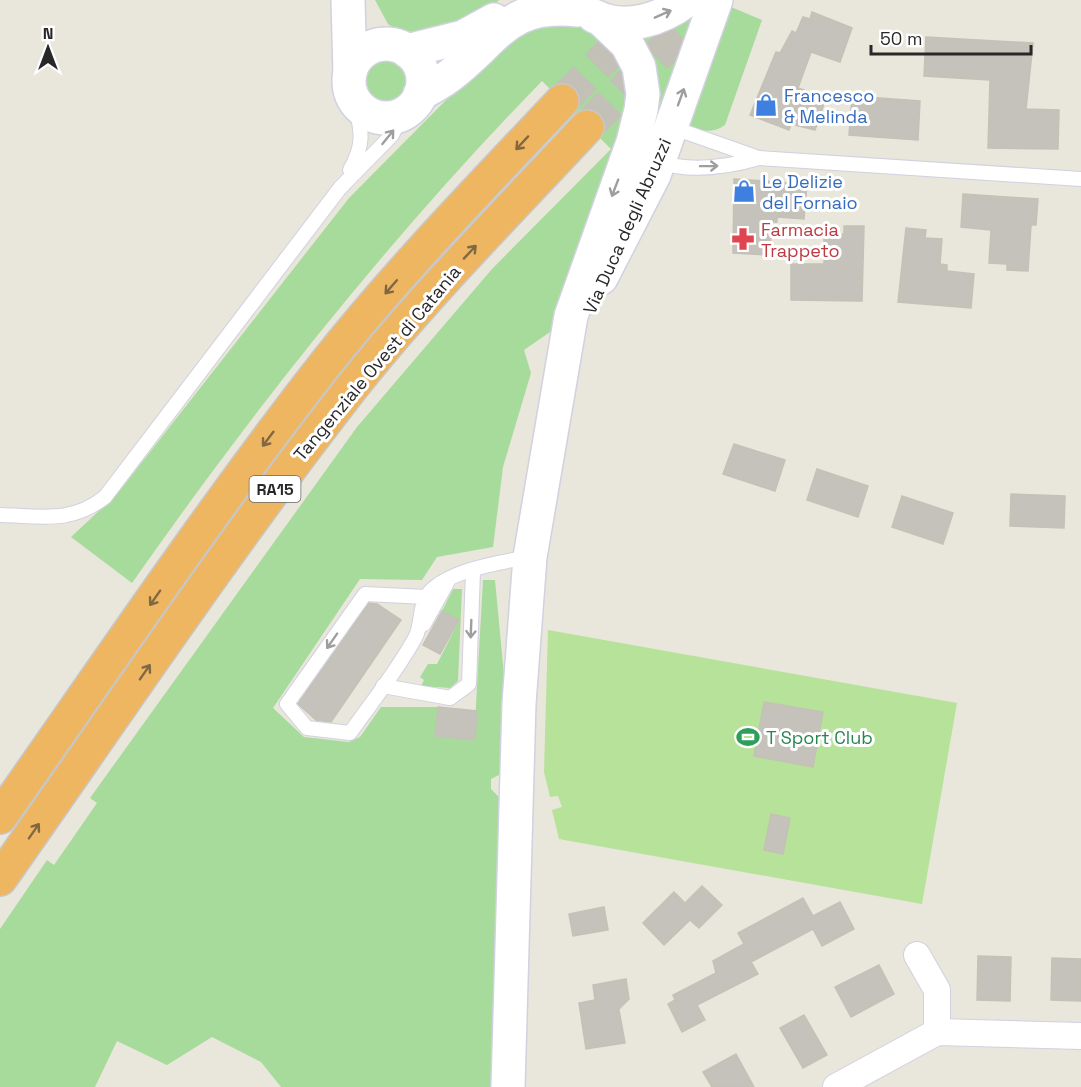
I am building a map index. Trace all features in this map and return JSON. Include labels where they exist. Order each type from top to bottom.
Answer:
[{"type":"highway","name":"Tangenziale Ovest di Catania","points":[[0,818],[225,497],[327,362],[436,235],[562,101]]},
{"type":"highway","name":"Tangenziale Ovest di Catania","points":[[0,879],[258,510],[354,385],[461,262],[587,127]]},
{"type":"main road","points":[[349,0],[374,33],[398,48],[420,68],[422,84],[411,104]]},
{"type":"main road","points":[[349,0],[352,86],[365,111],[375,116],[391,117],[448,77],[500,29],[523,15],[546,8],[584,10],[631,23],[670,12],[687,0]]},
{"type":"main road","points":[[352,86],[354,63],[364,51],[445,43],[477,31],[515,0]]},
{"type":"main road","name":"Via Duca degli Abruzzi","points":[[561,383],[602,276],[659,162],[716,0]]},
{"type":"main road","points":[[508,1087],[519,703],[530,557],[571,316],[633,142],[642,102],[639,68],[627,44],[584,10]]},
{"type":"street","points":[[917,955],[937,990],[937,1032]]},
{"type":"street","points":[[836,1087],[937,1032],[1081,1036]]},
{"type":"lane","points":[[340,188],[361,149],[362,139],[352,86]]},
{"type":"lane","points":[[0,514],[60,517],[80,514],[105,497],[340,188],[392,135],[411,104]]},
{"type":"lane","points":[[671,127],[759,158],[1081,179]]},
{"type":"lane","points":[[633,142],[636,152],[642,157],[672,167],[733,166],[759,158]]},
{"type":"lane","points":[[417,636],[426,597],[452,574],[473,571],[490,563],[530,557]]},
{"type":"lane","points":[[383,686],[450,698],[469,684],[473,571]]},
{"type":"lane","points":[[426,597],[365,594],[287,704],[307,728],[350,733],[417,636],[452,574]]},
{"type":"green space","points":[[375,0],[499,0],[481,17],[420,36],[402,34],[388,24]]},
{"type":"green space","points":[[731,7],[762,20],[725,125],[716,130],[707,131],[687,126]]},
{"type":"green space","points":[[696,16],[658,145],[633,34]]},
{"type":"green space","points":[[566,21],[604,33],[633,91],[558,314],[550,332],[524,350],[531,373],[503,467],[493,547],[437,557],[422,580],[360,579],[273,708],[304,737],[349,742],[360,737],[381,707],[438,707],[435,736],[474,740],[483,580],[495,580],[504,675],[503,773],[491,779],[491,789],[501,799],[491,1087],[281,1087],[261,1062],[212,1037],[167,1065],[117,1041],[95,1087],[0,1087],[0,929],[47,860],[54,865],[97,803],[90,798],[357,427],[492,269],[611,149],[542,81],[432,200],[327,324],[227,452],[132,583],[71,537],[117,494],[349,198],[457,89],[518,33]]},
{"type":"green space","points":[[391,56],[404,63],[410,71],[410,91],[404,99],[396,105],[381,106],[368,99],[362,91],[361,76],[368,63],[376,57]]},
{"type":"green space","points":[[453,589],[462,589],[458,681],[450,688],[421,686],[424,680],[420,677],[428,664],[437,664],[459,621],[442,611]]},
{"type":"green space","name":"T Sport Club","points":[[548,630],[957,703],[922,904],[559,839],[552,810],[562,807],[558,796],[550,797],[544,772]]},
{"type":"building","points":[[812,12],[852,28],[840,62],[811,52],[798,88],[826,98],[815,130],[791,124],[789,130],[750,115],[776,52],[780,53],[792,31],[796,33],[803,17],[810,19]]},
{"type":"building","points":[[926,37],[1033,43],[1026,109],[1059,110],[1058,149],[988,148],[990,80],[924,76]]},
{"type":"building","points":[[852,96],[920,101],[918,140],[849,135]]},
{"type":"building","points":[[734,179],[807,184],[804,219],[777,217],[777,222],[772,222],[770,255],[733,253]]},
{"type":"building","points":[[963,194],[1038,199],[1036,225],[1031,225],[1028,271],[1007,270],[1007,264],[989,263],[991,230],[961,227]]},
{"type":"building","points":[[844,226],[864,226],[862,301],[791,300],[791,264],[824,264],[824,234],[844,234]]},
{"type":"building","points":[[906,228],[926,230],[925,238],[942,239],[940,264],[947,265],[947,271],[974,274],[971,308],[898,302]]},
{"type":"building","points":[[734,444],[785,460],[775,491],[723,474]]},
{"type":"building","points":[[817,469],[868,486],[858,517],[807,500]]},
{"type":"building","points":[[1011,494],[1065,496],[1064,528],[1010,526]]},
{"type":"building","points":[[902,496],[953,513],[943,544],[892,527]]},
{"type":"building","points":[[369,603],[377,604],[401,620],[331,722],[316,720],[298,704]]},
{"type":"building","points":[[442,611],[459,620],[440,654],[423,645]]},
{"type":"building","points":[[764,702],[823,712],[813,767],[754,756]]},
{"type":"building","points":[[438,707],[477,711],[475,740],[435,736]]},
{"type":"building","points":[[771,814],[790,818],[783,854],[764,850]]},
{"type":"building","points":[[702,886],[722,905],[699,928],[690,920],[664,945],[643,923],[674,892],[685,903]]},
{"type":"building","points":[[803,898],[813,916],[840,902],[854,929],[822,946],[813,929],[751,962],[758,974],[697,1005],[705,1020],[682,1032],[668,1004],[675,1000],[673,995],[716,973],[713,961],[744,944],[738,933]]},
{"type":"building","points":[[604,907],[608,930],[573,936],[569,914]]},
{"type":"building","points":[[978,956],[1011,957],[1010,1001],[977,1000]]},
{"type":"building","points":[[1052,958],[1081,959],[1081,1001],[1051,1000]]},
{"type":"building","points":[[879,965],[894,994],[851,1017],[835,987]]},
{"type":"building","points":[[626,979],[629,999],[615,1013],[619,1010],[625,1043],[586,1049],[579,1003],[595,1000],[593,985]]},
{"type":"building","points":[[804,1015],[827,1055],[803,1068],[780,1028]]},
{"type":"building","points":[[736,1054],[754,1087],[712,1087],[703,1072]]},
{"type":"tunnel","points":[[587,127],[713,0]]},
{"type":"tunnel","points":[[562,101],[642,20]]},
{"type":"place","name":"Francesco & Melinda","points":[[766,105]]},
{"type":"place","name":"Le Delizie del Fornaio","points":[[744,191]]},
{"type":"place","name":"Farmacia Trappeto","points":[[743,239]]},
{"type":"place","name":"T Sport Club","points":[[748,737]]}]
